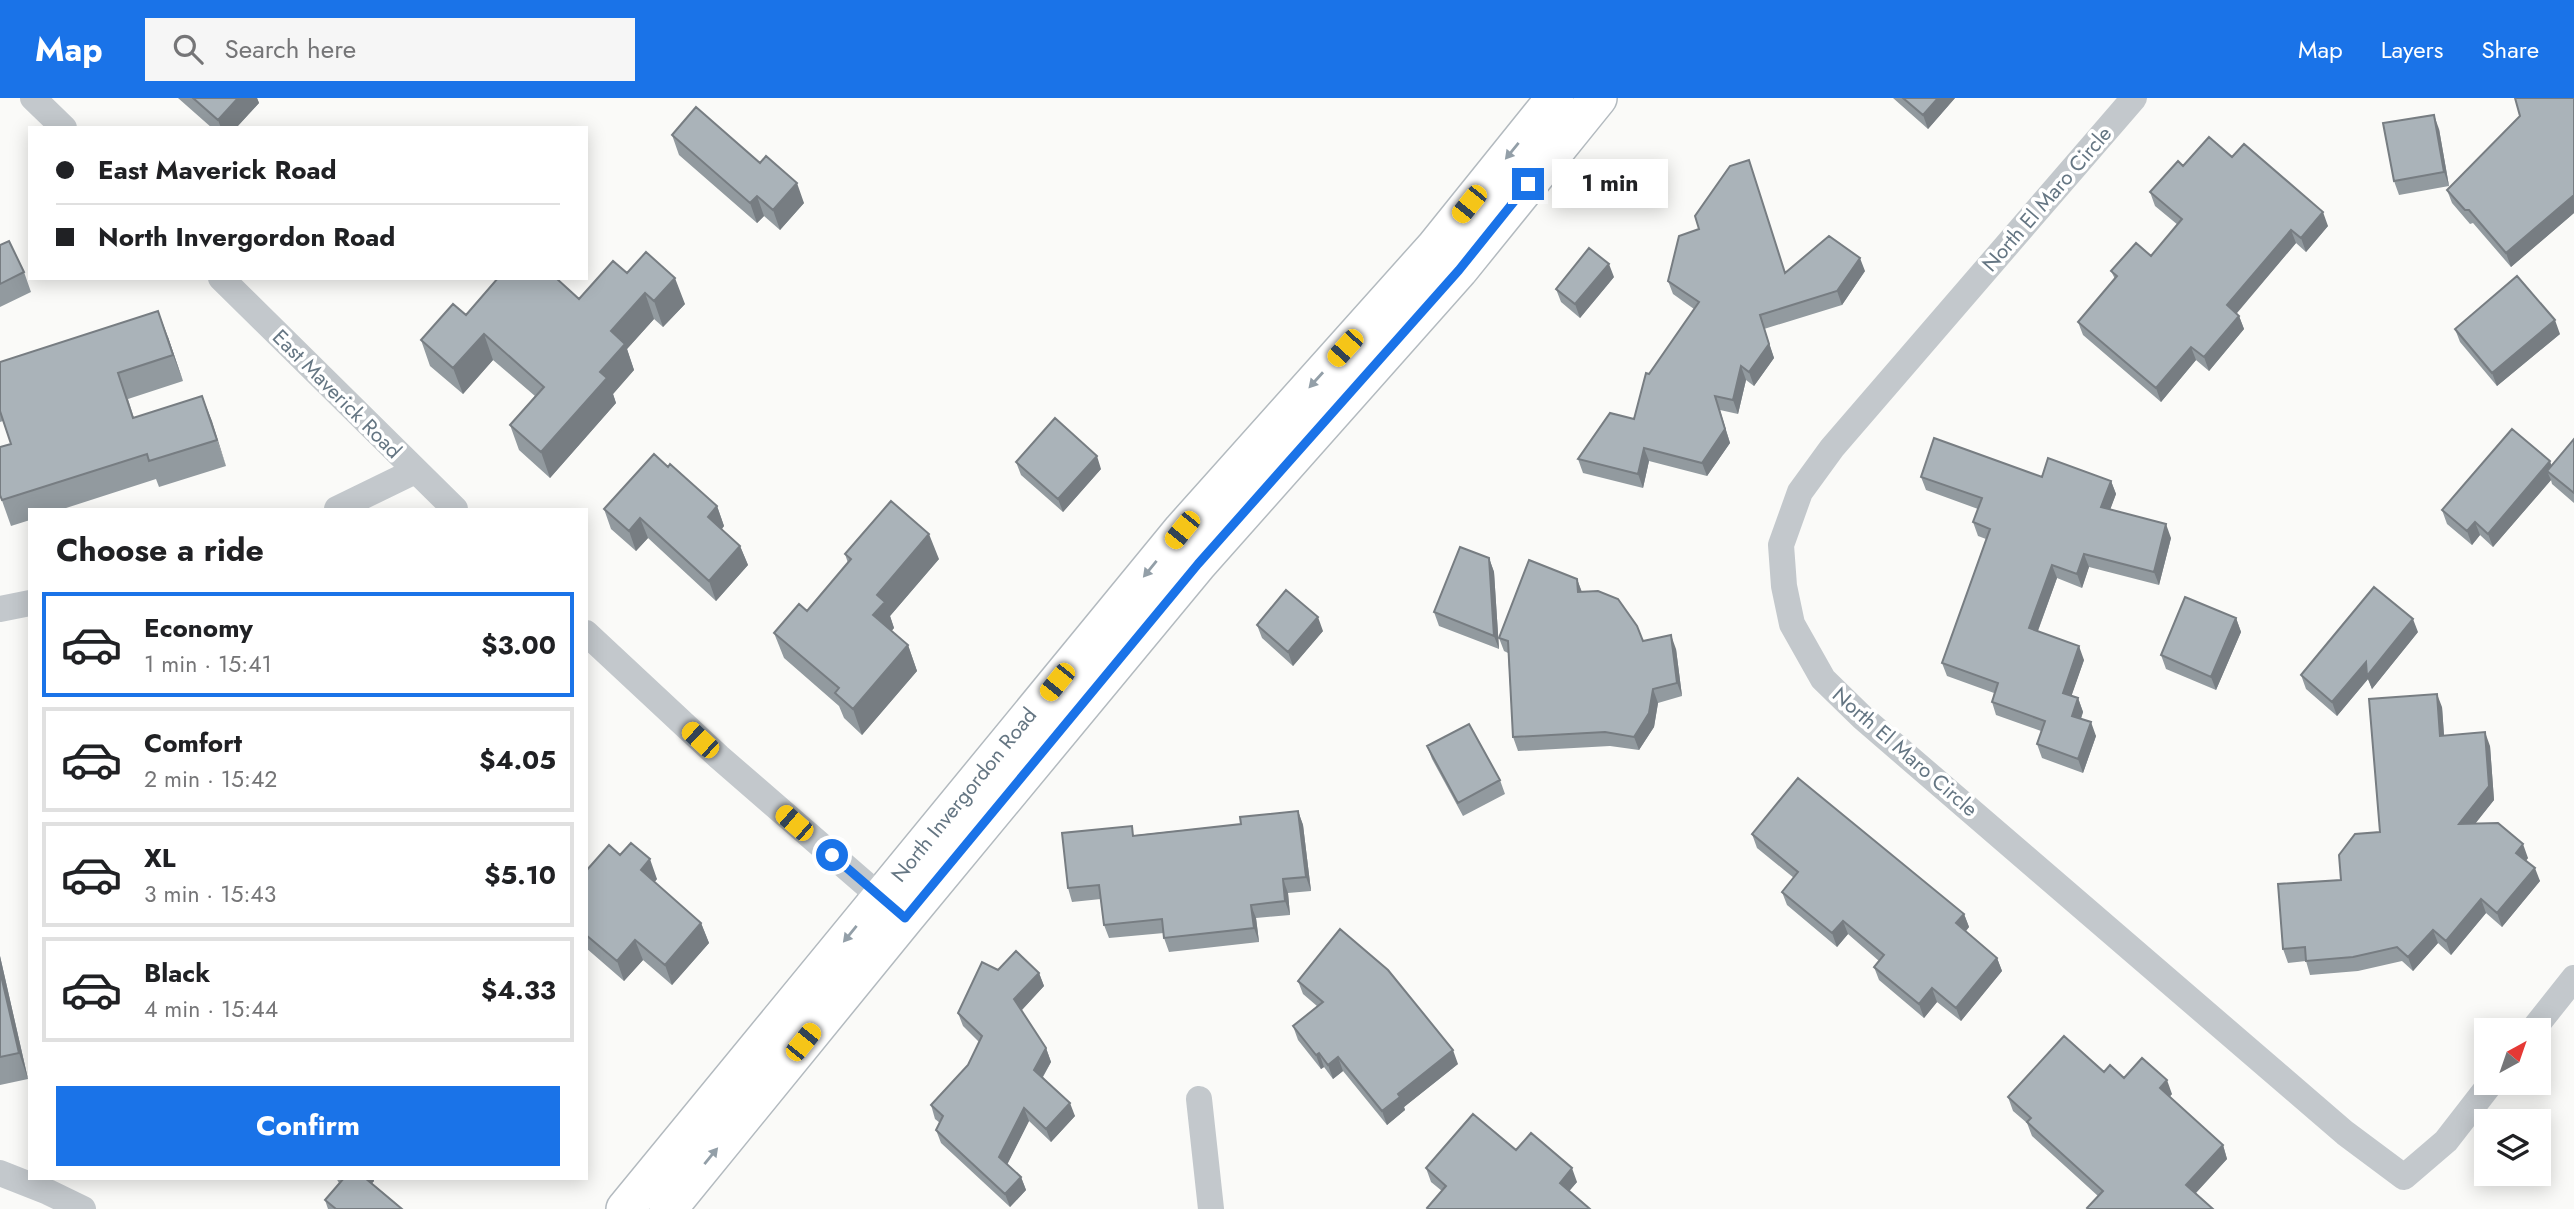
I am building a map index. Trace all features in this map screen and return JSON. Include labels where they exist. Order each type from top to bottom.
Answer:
[{"type":"street","points":[[33,98],[62,126]]},
{"type":"street","name":"North Invergordon Road","points":[[668,1209],[892,908],[1182,530],[1435,247],[1555,98]]},
{"type":"street","name":"North Invergordon Road","points":[[625,1209],[1459,270],[1598,98]]},
{"type":"street","name":"North El Maro Circle","points":[[2134,98],[1832,448],[1800,492],[1781,545],[1784,586],[1792,624],[1823,680],[1863,718],[2345,1133],[2404,1177],[2446,1141],[2481,1096]]},
{"type":"street","name":"East Maverick Road","points":[[222,280],[454,508]]},
{"type":"street","points":[[339,508],[415,471]]},
{"type":"street","points":[[0,609],[28,603]]},
{"type":"street","points":[[588,635],[719,757],[892,908]]},
{"type":"street","points":[[2542,1018],[2574,978]]},
{"type":"street","points":[[1199,1099],[1211,1209]]},
{"type":"street","points":[[0,1173],[83,1209]]},
{"type":"building","points":[[193,98],[238,98],[218,120]]},
{"type":"building","points":[[1903,98],[1938,98],[1923,115]]},
{"type":"building","points":[[2515,98],[2574,98],[2574,195],[2506,253],[2469,210],[2465,210],[2447,190],[2520,116]]},
{"type":"building","points":[[696,107],[760,163],[766,156],[797,183],[773,210],[757,196],[750,203],[672,135]]},
{"type":"building","points":[[2434,115],[2444,172],[2394,181],[2383,123]]},
{"type":"building","points":[[2209,137],[2232,157],[2244,144],[2323,212],[2301,238],[2291,230],[2227,305],[2239,316],[2204,357],[2191,347],[2156,388],[2078,322],[2117,276],[2111,271],[2136,243],[2151,256],[2182,219],[2150,192],[2178,161],[2183,166]]},
{"type":"building","points":[[1749,160],[1785,273],[1829,236],[1860,258],[1837,291],[1760,315],[1769,344],[1749,372],[1741,366],[1733,400],[1715,396],[1725,429],[1702,463],[1644,448],[1638,474],[1578,459],[1610,413],[1634,419],[1646,373],[1649,374],[1699,302],[1668,281],[1679,236],[1699,229],[1695,216],[1730,166]]},
{"type":"building","points":[[9,241],[24,272],[0,284],[0,245]]},
{"type":"building","points":[[1589,248],[1609,264],[1575,304],[1556,289]]},
{"type":"building","points":[[646,252],[675,278],[654,301],[645,293],[611,331],[625,344],[600,372],[607,378],[541,452],[510,425],[544,387],[484,334],[453,368],[421,340],[453,304],[466,315],[496,280],[558,280],[579,299],[613,261],[627,273]]},
{"type":"building","points":[[2517,276],[2555,320],[2492,373],[2455,329]]},
{"type":"building","points":[[158,311],[173,355],[118,373],[133,418],[202,396],[217,440],[149,461],[147,454],[2,500],[0,447],[11,444],[0,411],[0,362]]},
{"type":"building","points":[[1055,418],[1097,456],[1058,499],[1016,462]]},
{"type":"building","points":[[2512,429],[2550,461],[2488,534],[2475,522],[2467,531],[2442,510]]},
{"type":"building","points":[[1934,438],[2042,477],[2048,458],[2111,481],[2101,507],[2166,524],[2154,572],[2084,554],[2077,574],[2052,565],[2029,628],[2079,646],[2063,693],[2078,698],[2072,716],[2091,722],[2078,759],[2037,744],[2045,721],[1992,702],[1998,683],[1942,663],[1990,529],[1973,522],[1982,498],[1921,477]]},
{"type":"building","points":[[2574,439],[2574,493],[2547,471]]},
{"type":"building","points":[[654,454],[668,467],[670,464],[717,506],[708,517],[740,546],[709,581],[640,518],[629,531],[604,509]]},
{"type":"building","points":[[891,501],[929,534],[877,595],[885,602],[873,615],[908,645],[853,709],[835,693],[839,688],[774,633],[799,604],[807,611],[851,559],[845,554]]},
{"type":"building","points":[[1460,547],[1489,558],[1494,636],[1434,612]]},
{"type":"building","points":[[1529,560],[1577,579],[1578,592],[1598,591],[1618,599],[1637,626],[1643,641],[1671,635],[1677,683],[1653,689],[1649,713],[1634,737],[1605,732],[1513,737],[1508,641],[1499,638]]},
{"type":"building","points":[[2374,587],[2413,619],[2367,676],[2366,662],[2332,702],[2301,675]]},
{"type":"building","points":[[1286,590],[1318,617],[1288,652],[1257,625]]},
{"type":"building","points":[[2185,597],[2236,618],[2211,677],[2161,655]]},
{"type":"building","points":[[2437,694],[2440,736],[2485,732],[2489,786],[2459,824],[2498,823],[2523,844],[2516,853],[2535,868],[2497,913],[2481,899],[2446,941],[2433,930],[2408,957],[2397,947],[2353,957],[2306,961],[2305,947],[2283,949],[2278,884],[2341,880],[2339,855],[2355,834],[2380,832],[2369,699]]},
{"type":"building","points":[[1469,724],[1500,780],[1458,803],[1427,746]]},
{"type":"building","points":[[1798,778],[1964,914],[1956,923],[1997,958],[1956,1008],[1932,988],[1919,1004],[1874,967],[1884,955],[1843,921],[1832,933],[1782,892],[1798,872],[1752,834]]},
{"type":"building","points":[[1298,811],[1306,877],[1283,879],[1285,901],[1251,905],[1254,928],[1164,938],[1162,919],[1104,925],[1099,885],[1068,888],[1062,833],[1132,826],[1133,836],[1241,824],[1240,817]]},
{"type":"building","points":[[631,843],[650,859],[641,870],[701,923],[665,965],[635,940],[617,961],[588,937],[588,869],[609,845],[620,855]]},
{"type":"building","points":[[1340,929],[1388,970],[1453,1050],[1398,1094],[1400,1097],[1382,1111],[1338,1057],[1328,1065],[1319,1053],[1316,1055],[1293,1026],[1323,1002],[1298,981]]},
{"type":"building","points":[[1016,951],[1039,973],[1014,999],[1046,1048],[1034,1070],[1070,1103],[1046,1129],[1024,1108],[999,1157],[1021,1177],[1005,1194],[936,1130],[943,1116],[931,1105],[968,1065],[982,1036],[958,1013],[982,962],[998,970]]},
{"type":"building","points":[[0,971],[19,1053],[0,1057]]},
{"type":"building","points":[[2064,1036],[2104,1072],[2110,1065],[2124,1078],[2142,1058],[2167,1080],[2160,1088],[2223,1145],[2186,1185],[2213,1209],[2087,1208],[2103,1191],[2027,1122],[2031,1118],[2008,1097]]},
{"type":"building","points":[[1473,1114],[1516,1150],[1531,1133],[1572,1168],[1560,1183],[1590,1209],[1428,1209],[1446,1186],[1426,1168]]},
{"type":"building","points":[[342,1180],[367,1180],[402,1209],[336,1209],[325,1200]]},
{"type":"route","points":[[832,855],[905,918],[1198,564],[1459,270],[1528,184]]}]
